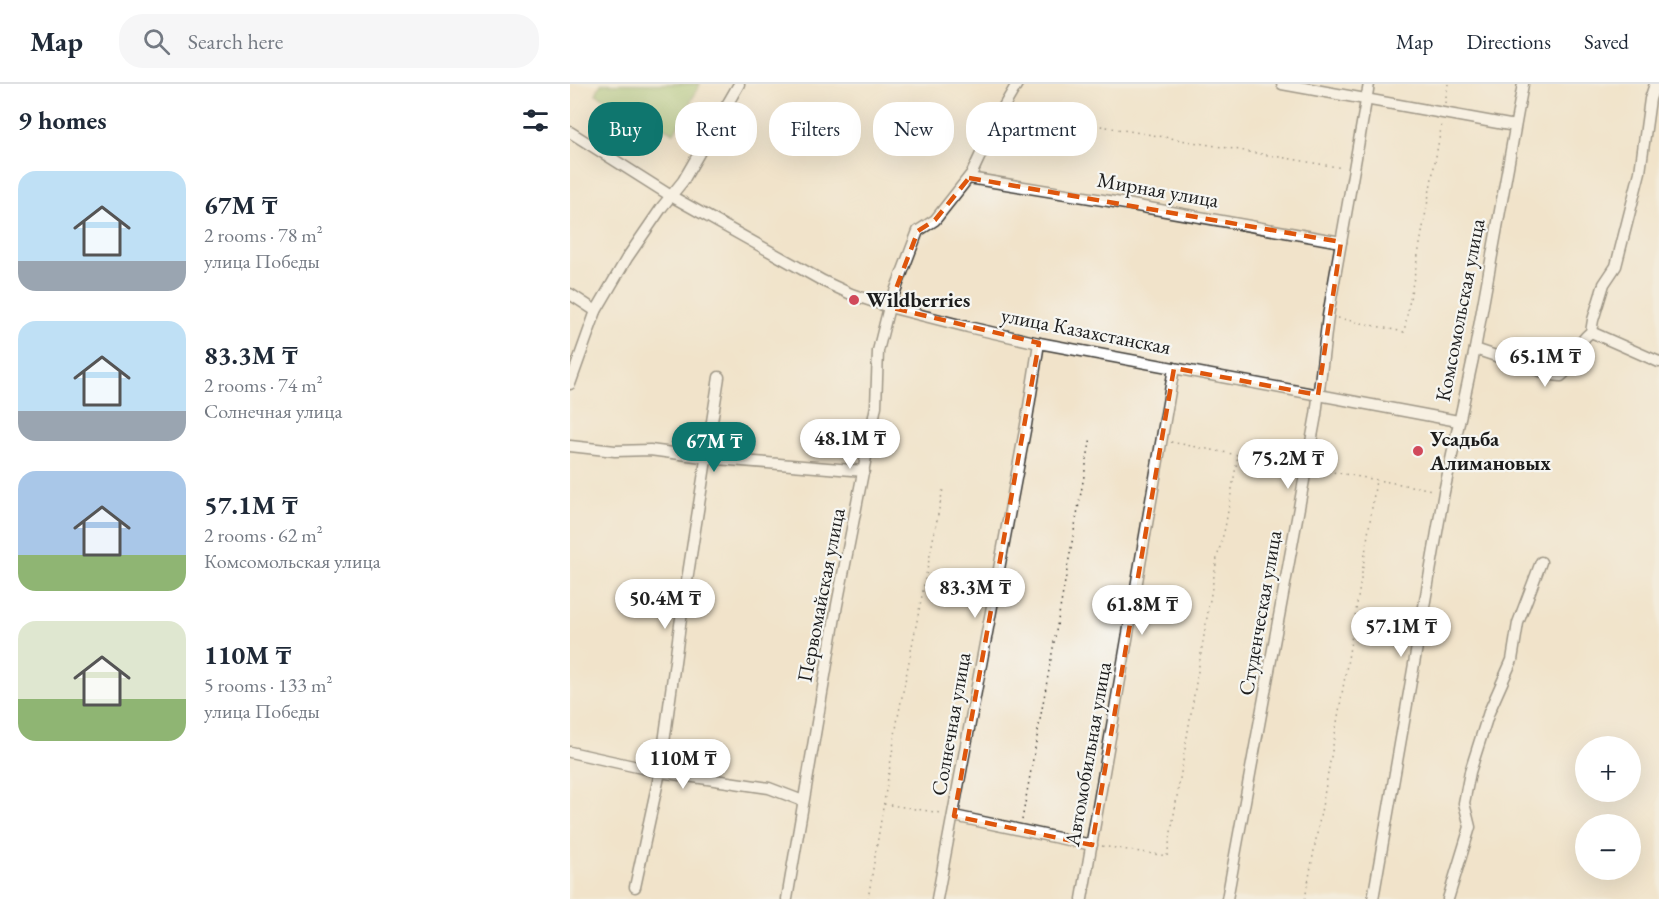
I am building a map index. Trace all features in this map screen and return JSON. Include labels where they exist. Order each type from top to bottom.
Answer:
[{"type":"street","points":[[570,384],[597,311],[627,258],[683,181],[739,84]]},
{"type":"street","name":"Первомайская улица","points":[[788,899],[837,605],[876,406],[878,351],[894,290],[918,231],[935,220],[969,178],[1017,84]]},
{"type":"street","points":[[1282,84],[1515,126]]},
{"type":"street","name":"Студенческая улица","points":[[1227,899],[1306,468],[1328,316],[1369,84]]},
{"type":"street","name":"Комсомольская улица","points":[[1373,899],[1444,492],[1474,349],[1523,84]]},
{"type":"street","points":[[1591,333],[1604,284],[1616,266],[1640,172],[1650,99],[1655,84]]},
{"type":"street","name":"улица Казахстанская","points":[[570,132],[671,196],[824,281],[852,294],[890,307],[1040,343],[1458,422]]},
{"type":"street","name":"Мирная улица","points":[[969,178],[1341,242]]},
{"type":"street","points":[[570,294],[597,311]]},
{"type":"street","points":[[1474,349],[1561,376],[1569,371],[1580,343],[1585,336],[1591,333],[1659,362]]},
{"type":"street","name":"Солнечная улица","points":[[937,899],[1040,343]]},
{"type":"street","name":"Автомобильная улица","points":[[1082,899],[1174,368]]},
{"type":"street","points":[[635,887],[660,772],[680,625],[719,377]]},
{"type":"street","points":[[570,446],[615,451],[650,450],[708,458],[864,471]]},
{"type":"street","points":[[1448,899],[1470,827],[1464,803],[1470,772],[1489,712],[1512,660],[1518,622],[1541,562]]},
{"type":"street","points":[[570,752],[660,772],[769,788],[803,801]]},
{"type":"street","points":[[954,816],[1001,824],[1092,845]]},
{"type":"path","points":[[1328,316],[1404,332],[1448,84]]},
{"type":"path","points":[[1097,125],[1353,169]]},
{"type":"path","points":[[1020,830],[1091,437]]},
{"type":"path","points":[[1092,845],[1167,856],[1213,580],[1238,455],[1162,440]]},
{"type":"path","points":[[1306,468],[1444,492]]},
{"type":"path","points":[[1305,899],[1337,728],[1376,480]]},
{"type":"path","points":[[868,899],[898,717],[943,489]]},
{"type":"path","points":[[884,804],[954,816]]},
{"type":"highlighted area","points":[[969,178],[1341,242],[1318,395],[1174,368],[1092,845],[954,816],[1039,343],[889,307],[918,231],[935,220]]},
{"type":"green space","points":[[601,84],[700,84],[690,102],[675,102],[674,133],[663,128],[663,102],[612,102],[596,94]]},
{"type":"place","name":"Wildberries","points":[[854,300]]},
{"type":"place","name":"Усадьба Алимановых","points":[[1418,451]]}]
